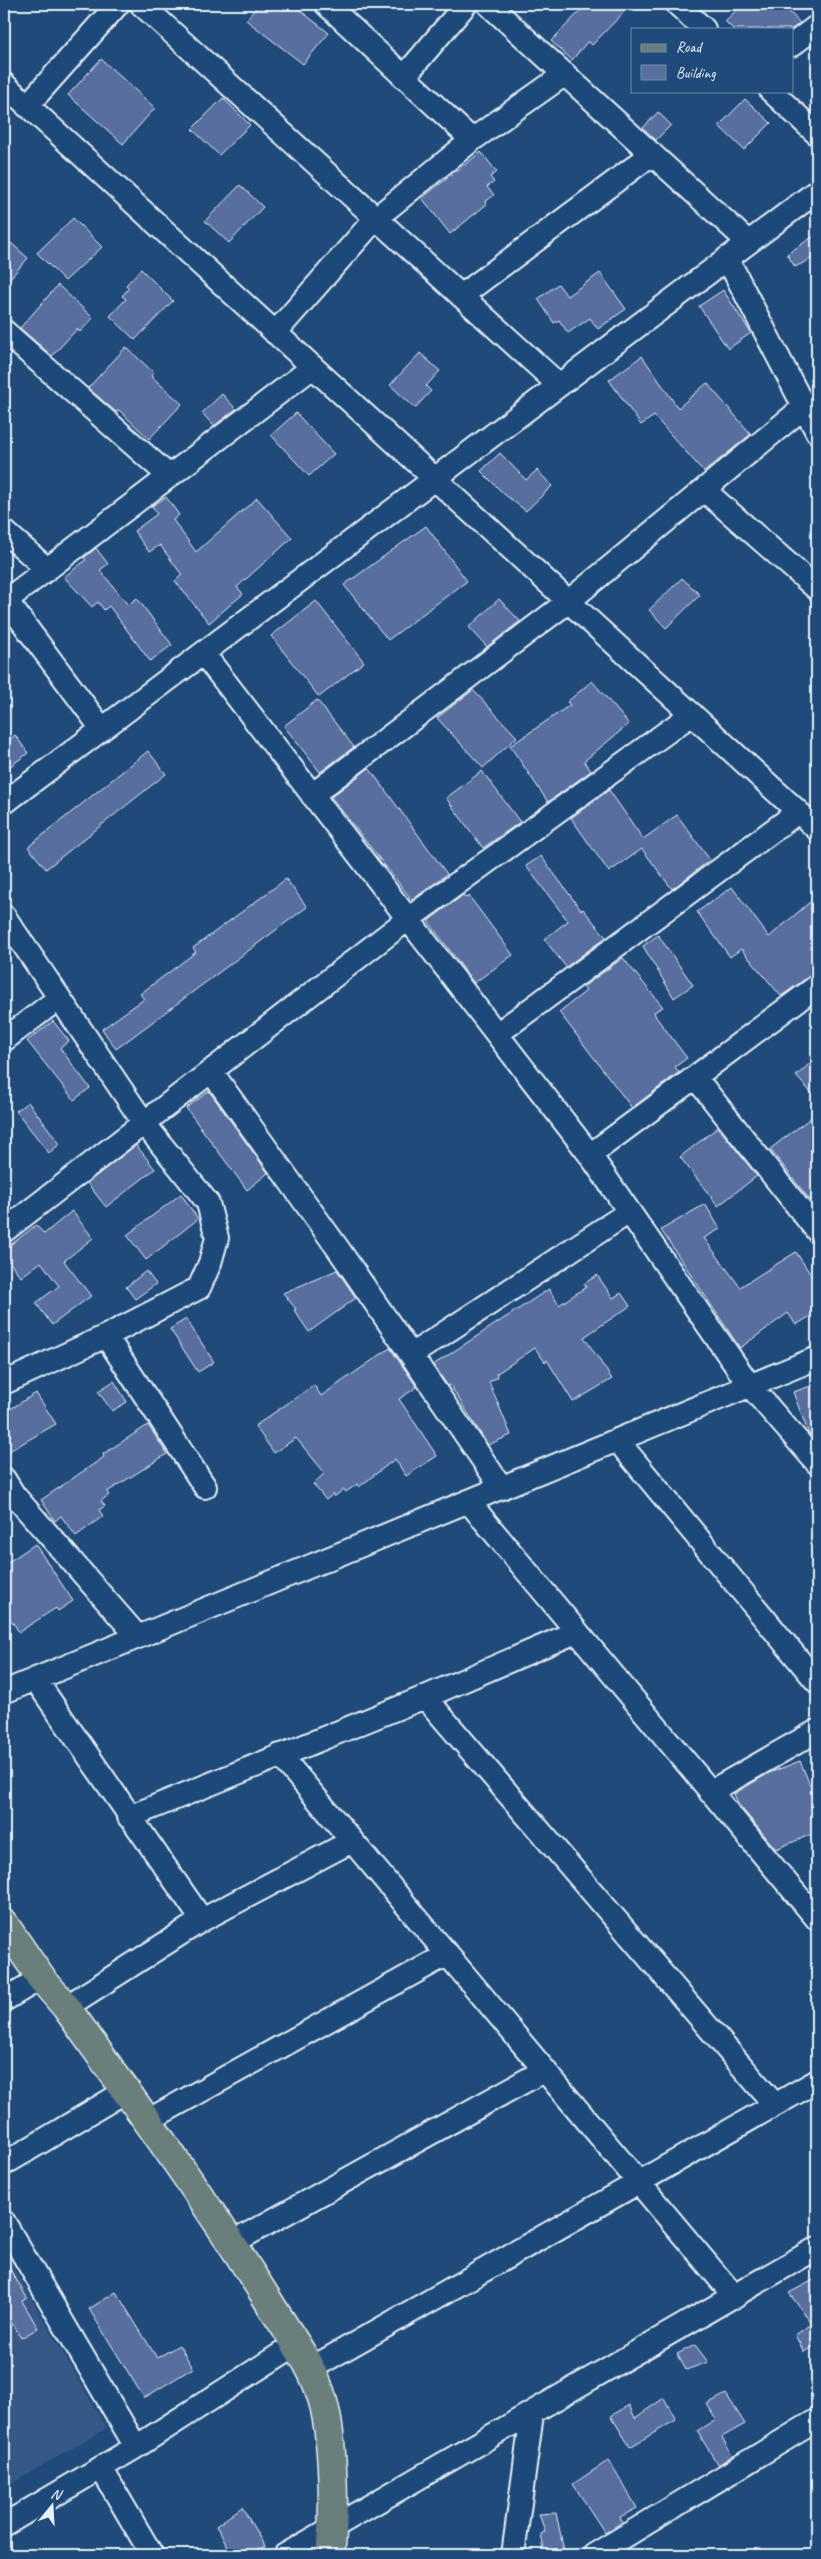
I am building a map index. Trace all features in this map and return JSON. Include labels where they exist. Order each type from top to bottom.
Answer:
[{"type":"main road","points":[[4,1924],[42,1978],[66,2007],[232,2243],[310,2369],[322,2397],[328,2435],[334,2526],[330,2555]]},
{"type":"street","points":[[27,106],[118,4]]},
{"type":"street","points":[[141,4],[558,385]]},
{"type":"street","points":[[326,4],[472,140]]},
{"type":"street","points":[[404,77],[466,4]]},
{"type":"street","points":[[488,4],[748,242]]},
{"type":"street","points":[[676,4],[703,28]]},
{"type":"street","points":[[794,43],[817,26]]},
{"type":"street","points":[[275,333],[376,218],[472,140],[565,74]]},
{"type":"street","points":[[4,84],[817,830]]},
{"type":"street","points":[[772,92],[817,134]]},
{"type":"street","points":[[461,296],[652,154]]},
{"type":"street","points":[[4,803],[817,191]]},
{"type":"street","points":[[727,258],[817,432]]},
{"type":"street","points":[[4,331],[169,476]]},
{"type":"street","points":[[102,728],[5,601],[313,368]]},
{"type":"street","points":[[312,795],[569,601],[804,407]]},
{"type":"street","points":[[704,490],[817,589]]},
{"type":"street","points":[[4,531],[47,569]]},
{"type":"street","points":[[203,653],[590,1154],[750,1386],[817,1463]]},
{"type":"street","points":[[4,1231],[408,919],[692,714]]},
{"type":"street","points":[[497,1034],[798,812]]},
{"type":"street","points":[[4,916],[144,1124],[208,1203],[217,1238],[210,1263],[198,1288],[106,1336],[4,1383]]},
{"type":"street","points":[[590,1154],[695,1077],[813,997]]},
{"type":"street","points":[[4,1040],[59,998]]},
{"type":"street","points":[[211,1072],[339,1250],[502,1488]]},
{"type":"street","points":[[695,1077],[817,1231]]},
{"type":"street","points":[[411,1355],[630,1212]]},
{"type":"street","points":[[106,1336],[205,1487]]},
{"type":"street","points":[[4,1692],[817,1358]]},
{"type":"street","points":[[617,1440],[817,1682]]},
{"type":"street","points":[[4,1479],[14,1495],[138,1637]]},
{"type":"street","points":[[468,1501],[710,1792],[814,1910]]},
{"type":"street","points":[[129,1817],[425,1697],[576,1632]]},
{"type":"street","points":[[34,1679],[202,1920]]},
{"type":"street","points":[[425,1697],[775,2105]]},
{"type":"street","points":[[710,1792],[817,1731]]},
{"type":"street","points":[[280,1755],[735,2297]]},
{"type":"street","points":[[66,2007],[202,1920],[352,1841]]},
{"type":"street","points":[[147,2121],[448,1954]]},
{"type":"street","points":[[4,2000],[42,1978]]},
{"type":"street","points":[[232,2243],[545,2070]]},
{"type":"street","points":[[310,2369],[817,2081]]},
{"type":"street","points":[[4,2164],[126,2092]]},
{"type":"street","points":[[4,2222],[136,2447]]},
{"type":"street","points":[[285,2555],[817,2248]]},
{"type":"street","points":[[4,2526],[136,2447],[295,2345]]},
{"type":"street","points":[[513,2555],[532,2414]]},
{"type":"street","points":[[594,2555],[817,2420]]},
{"type":"street","points":[[101,2468],[152,2555]]},
{"type":"shaded area","points":[[4,2252],[107,2428],[4,2488]]},
{"type":"building","points":[[259,4],[292,4],[329,33],[303,64],[246,20]]},
{"type":"building","points":[[587,4],[632,4],[592,45],[588,41],[572,60],[551,41]]},
{"type":"building","points":[[743,4],[782,4],[800,23],[793,28],[732,28],[725,21]]},
{"type":"building","points":[[101,59],[155,108],[123,144],[68,95]]},
{"type":"building","points":[[223,98],[250,125],[219,155],[192,129]]},
{"type":"building","points":[[745,99],[771,123],[744,150],[719,126]]},
{"type":"building","points":[[658,112],[671,125],[656,140],[643,128]]},
{"type":"building","points":[[481,152],[497,172],[490,177],[494,182],[487,187],[494,195],[485,202],[487,204],[450,234],[422,198]]},
{"type":"building","points":[[240,185],[263,207],[229,243],[205,221]]},
{"type":"building","points":[[73,218],[102,247],[65,281],[37,253]]},
{"type":"building","points":[[817,234],[817,256],[795,267],[787,254]]},
{"type":"building","points":[[11,243],[28,258],[4,285],[4,251]]},
{"type":"building","points":[[141,269],[173,301],[135,340],[110,316],[126,299],[122,296],[129,288],[126,285]]},
{"type":"building","points":[[600,273],[626,309],[598,329],[590,318],[568,333],[559,320],[554,323],[538,299],[558,284],[567,296]]},
{"type":"building","points":[[58,285],[93,318],[80,332],[77,329],[52,356],[20,328]]},
{"type":"building","points":[[723,290],[751,333],[728,349],[699,306]]},
{"type":"building","points":[[126,347],[154,373],[151,376],[182,404],[149,439],[119,410],[116,412],[88,388]]},
{"type":"building","points":[[420,353],[440,371],[426,386],[431,391],[415,408],[390,385]]},
{"type":"building","points":[[642,356],[678,408],[707,383],[751,434],[704,472],[654,416],[641,425],[609,380]]},
{"type":"building","points":[[222,394],[236,409],[214,426],[202,413]]},
{"type":"building","points":[[296,413],[334,454],[309,476],[271,435]]},
{"type":"building","points":[[500,453],[526,480],[537,470],[552,486],[526,511],[504,494],[481,471]]},
{"type":"building","points":[[166,497],[179,515],[173,520],[196,552],[257,498],[292,538],[237,587],[243,594],[209,623],[175,581],[182,575],[160,545],[149,552],[134,531],[157,514],[152,506]]},
{"type":"building","points":[[426,526],[467,581],[388,640],[344,585]]},
{"type":"building","points":[[96,548],[108,564],[100,570],[128,605],[137,598],[172,645],[150,661],[109,606],[104,610],[98,602],[92,607],[64,577],[86,560],[84,558]]},
{"type":"building","points":[[682,578],[700,595],[666,628],[649,610]]},
{"type":"building","points":[[499,599],[520,621],[487,647],[469,627]]},
{"type":"building","points":[[316,601],[364,662],[319,697],[271,636]]},
{"type":"building","points":[[592,681],[629,724],[584,761],[591,771],[548,802],[510,746],[570,705],[567,702]]},
{"type":"building","points":[[473,690],[517,737],[483,768],[437,718]]},
{"type":"building","points":[[317,700],[354,747],[320,772],[284,726]]},
{"type":"building","points":[[15,735],[28,753],[4,771],[4,744]]},
{"type":"building","points":[[148,751],[166,774],[46,869],[28,847]]},
{"type":"building","points":[[369,768],[447,874],[412,900],[331,797]]},
{"type":"building","points":[[482,771],[520,822],[483,848],[446,798]]},
{"type":"building","points":[[609,790],[643,839],[677,815],[710,860],[672,889],[642,849],[609,872],[571,818]]},
{"type":"building","points":[[541,856],[581,910],[583,909],[606,937],[566,967],[544,939],[568,921],[526,866]]},
{"type":"building","points":[[286,879],[307,907],[116,1049],[102,1029],[144,999],[140,994],[196,952],[193,948]]},
{"type":"building","points":[[732,887],[769,937],[817,896],[817,971],[781,996],[741,949],[730,957],[697,912]]},
{"type":"building","points":[[463,895],[466,898],[469,896],[513,955],[474,983],[428,921]]},
{"type":"building","points":[[658,935],[693,985],[674,998],[643,946]]},
{"type":"building","points":[[623,958],[663,1007],[654,1012],[656,1017],[687,1058],[675,1067],[679,1072],[632,1108],[559,1012],[586,991],[583,987]]},
{"type":"building","points":[[53,1021],[69,1041],[60,1048],[90,1088],[74,1100],[27,1041]]},
{"type":"building","points":[[817,1057],[817,1099],[796,1076]]},
{"type":"building","points":[[209,1091],[268,1173],[247,1190],[186,1108]]},
{"type":"building","points":[[28,1102],[60,1144],[49,1153],[16,1111]]},
{"type":"building","points":[[817,1113],[817,1209],[770,1149]]},
{"type":"building","points":[[718,1127],[757,1176],[718,1206],[680,1157]]},
{"type":"building","points":[[136,1145],[155,1169],[106,1207],[87,1183]]},
{"type":"building","points":[[181,1194],[198,1219],[146,1260],[127,1235]]},
{"type":"building","points":[[705,1204],[720,1229],[704,1238],[740,1287],[796,1252],[817,1284],[817,1312],[796,1325],[788,1313],[740,1348],[661,1230]]},
{"type":"building","points":[[72,1211],[93,1238],[64,1261],[91,1296],[52,1325],[36,1303],[59,1286],[41,1262],[21,1277],[4,1255],[4,1250],[36,1225],[44,1234]]},
{"type":"building","points":[[337,1270],[356,1298],[309,1332],[294,1310],[296,1309],[283,1293]]},
{"type":"building","points":[[146,1271],[156,1284],[135,1299],[126,1287]]},
{"type":"building","points":[[597,1275],[613,1298],[621,1293],[630,1306],[584,1337],[612,1379],[573,1402],[547,1360],[545,1362],[535,1348],[496,1374],[498,1377],[489,1382],[511,1435],[488,1445],[450,1385],[448,1386],[433,1365],[549,1289],[559,1305],[586,1287],[584,1284]]},
{"type":"building","points":[[186,1319],[214,1362],[198,1372],[170,1329]]},
{"type":"building","points":[[390,1348],[417,1387],[399,1399],[437,1456],[406,1476],[395,1459],[359,1487],[357,1484],[346,1492],[344,1489],[334,1497],[333,1494],[326,1500],[313,1484],[325,1473],[296,1438],[274,1453],[255,1426],[314,1385],[321,1396]]},
{"type":"building","points":[[114,1381],[127,1402],[112,1411],[98,1391]]},
{"type":"building","points":[[817,1384],[817,1443],[808,1432],[793,1392]]},
{"type":"building","points":[[36,1393],[56,1424],[4,1454],[4,1413]]},
{"type":"building","points":[[148,1425],[167,1454],[107,1492],[109,1495],[101,1501],[105,1506],[99,1510],[103,1516],[76,1536],[61,1516],[55,1521],[41,1500],[104,1457],[103,1454]]},
{"type":"building","points":[[35,1544],[73,1601],[58,1611],[56,1608],[19,1632],[4,1609],[4,1565]]},
{"type":"building","points":[[800,1761],[817,1802],[817,1832],[776,1849],[738,1804],[734,1794],[769,1773]]},
{"type":"building","points":[[4,2259],[27,2298],[22,2301],[38,2328],[21,2338],[4,2310]]},
{"type":"building","points":[[817,2278],[817,2344],[804,2352],[795,2335],[812,2324],[789,2293]]},
{"type":"building","points":[[116,2292],[157,2358],[179,2345],[193,2368],[144,2398],[89,2309]]},
{"type":"building","points":[[695,2345],[708,2362],[686,2370],[677,2354]]},
{"type":"building","points":[[726,2394],[745,2424],[722,2437],[732,2456],[718,2465],[697,2431],[716,2419],[707,2404]]},
{"type":"building","points":[[664,2398],[676,2420],[630,2447],[611,2416],[629,2405],[635,2418]]},
{"type":"building","points":[[609,2460],[637,2508],[620,2517],[622,2522],[605,2533],[573,2484]]},
{"type":"building","points":[[242,2507],[265,2547],[251,2555],[233,2555],[216,2526]]},
{"type":"building","points":[[556,2513],[565,2555],[545,2555],[541,2534],[545,2531],[539,2514]]}]
